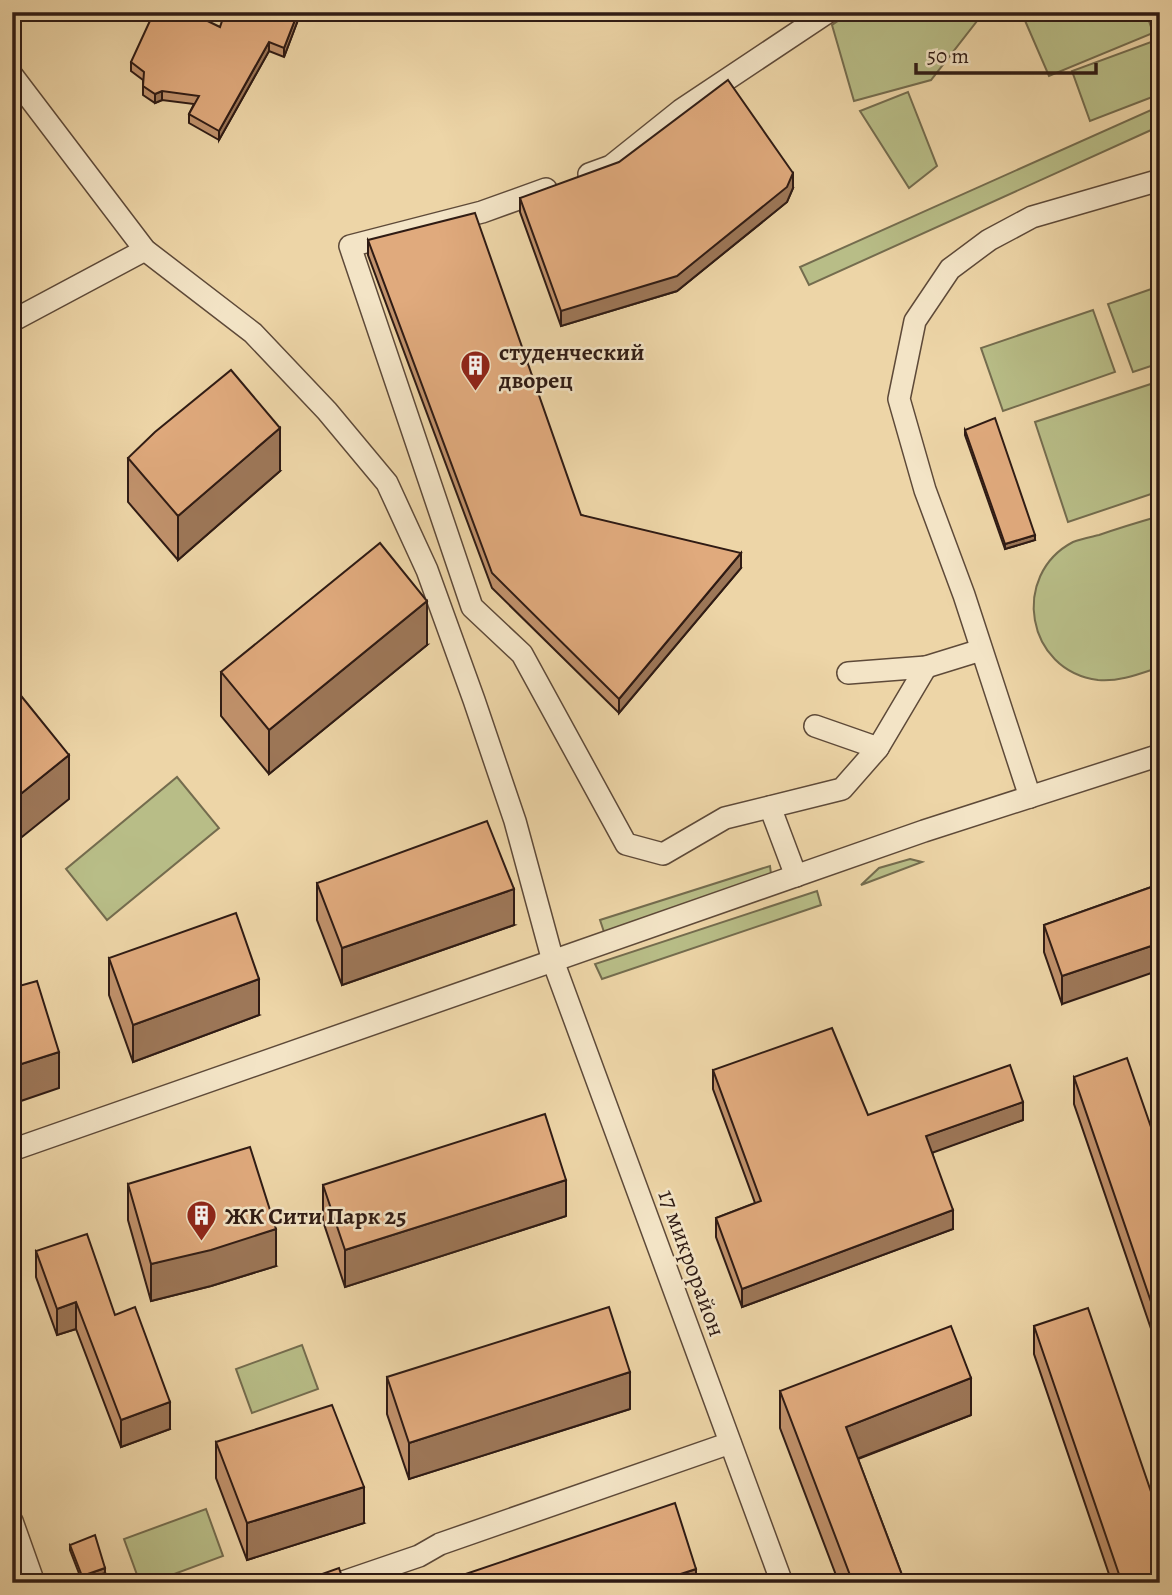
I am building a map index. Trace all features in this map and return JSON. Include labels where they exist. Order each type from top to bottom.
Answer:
[{"type":"street","points":[[828,12],[681,110],[611,166],[482,212],[350,246],[472,607],[522,654],[626,844],[663,854],[725,818],[842,789],[878,748],[926,667]]},
{"type":"street","name":"17 микрорайон","points":[[12,75],[145,250],[253,333],[327,411],[387,483],[427,570],[474,700],[515,821],[553,961],[782,1583]]},
{"type":"street","points":[[1030,797],[925,490],[899,399],[915,321],[950,269],[989,240],[1032,217],[1160,180]]},
{"type":"street","points":[[12,321],[145,250]]},
{"type":"street","points":[[848,673],[926,667],[981,650]]},
{"type":"street","points":[[815,726],[878,748]]},
{"type":"street","points":[[12,1150],[796,876],[1160,755]]},
{"type":"street","points":[[771,807],[796,876]]},
{"type":"street","points":[[340,1583],[419,1556],[440,1544],[730,1443]]},
{"type":"street","points":[[12,1521],[34,1583]]},
{"type":"green space","points":[[851,12],[984,12],[931,80],[854,101],[832,25]]},
{"type":"green space","points":[[1033,12],[1146,12],[1153,33],[1049,76],[1023,16]]},
{"type":"green space","points":[[1151,42],[1160,65],[1160,94],[1090,121],[1072,71]]},
{"type":"green space","points":[[908,92],[937,166],[909,188],[860,111]]},
{"type":"green space","points":[[1160,106],[1160,126],[809,285],[800,267]]},
{"type":"green space","points":[[1160,286],[1160,363],[1133,372],[1108,304]]},
{"type":"green space","points":[[1093,310],[1115,372],[1003,411],[981,348]]},
{"type":"green space","points":[[1160,381],[1160,491],[1068,522],[1035,422]]},
{"type":"green space","points":[[1160,516],[1160,667],[1114,680],[1098,680],[1074,673],[1055,659],[1042,641],[1035,620],[1034,598],[1040,576],[1053,557],[1073,542]]},
{"type":"green space","points":[[177,777],[219,828],[107,920],[66,869]]},
{"type":"green space","points":[[910,859],[922,862],[861,885],[879,868]]},
{"type":"green space","points":[[770,866],[771,874],[604,932],[600,920]]},
{"type":"green space","points":[[817,891],[821,905],[602,979],[595,964]]},
{"type":"green space","points":[[302,1345],[318,1389],[252,1413],[236,1369]]},
{"type":"green space","points":[[206,1509],[223,1556],[150,1583],[140,1583],[124,1539]]},
{"type":"building","points":[[154,12],[189,12],[220,27],[225,12],[298,12],[284,48],[269,42],[219,131],[189,114],[199,96],[162,91],[155,94],[143,86],[144,72],[131,62]]},
{"type":"building","points":[[728,80],[793,173],[787,187],[677,276],[561,311],[520,198],[619,162]]},
{"type":"building","name":"студенческий дворец","points":[[475,213],[581,515],[741,553],[619,699],[492,573],[368,240]]},
{"type":"building","points":[[231,370],[280,428],[178,516],[128,458],[155,432]]},
{"type":"building","points":[[995,418],[1035,535],[1005,544],[965,430]]},
{"type":"building","points":[[380,543],[427,601],[269,730],[221,672]]},
{"type":"building","points":[[22,697],[69,755],[12,801],[12,705]]},
{"type":"building","points":[[487,821],[514,889],[342,948],[317,883]]},
{"type":"building","points":[[1160,884],[1160,943],[1062,976],[1044,925]]},
{"type":"building","points":[[236,913],[259,979],[133,1025],[109,958]]},
{"type":"building","points":[[37,981],[59,1052],[12,1067],[12,988]]},
{"type":"building","points":[[832,1028],[868,1115],[1010,1065],[1023,1102],[926,1136],[953,1210],[742,1289],[716,1218],[761,1201],[713,1070]]},
{"type":"building","points":[[1127,1058],[1160,1153],[1160,1328],[1074,1077]]},
{"type":"building","points":[[545,1114],[566,1180],[345,1250],[323,1185]]},
{"type":"building","points":[[250,1147],[276,1229],[211,1250],[151,1264],[128,1184]]},
{"type":"building","points":[[87,1234],[115,1315],[135,1307],[170,1402],[121,1420],[76,1302],[57,1309],[36,1251]]},
{"type":"building","points":[[609,1307],[630,1372],[409,1443],[387,1377]]},
{"type":"building","points":[[1088,1308],[1160,1518],[1160,1583],[1122,1583],[1034,1326]]},
{"type":"building","points":[[951,1326],[971,1378],[846,1427],[905,1583],[853,1583],[780,1391]]},
{"type":"building","points":[[332,1405],[364,1487],[247,1523],[216,1442]]},
{"type":"building","points":[[675,1503],[696,1569],[653,1583],[452,1583],[451,1579]]},
{"type":"building","points":[[95,1535],[105,1568],[82,1576],[70,1545]]},
{"type":"building","points":[[339,1568],[344,1583],[297,1583]]},
{"type":"place","name":"студенческий дворец","points":[[476,393]]},
{"type":"place","name":"ЖК Сити Парк 25","points":[[202,1243]]}]
